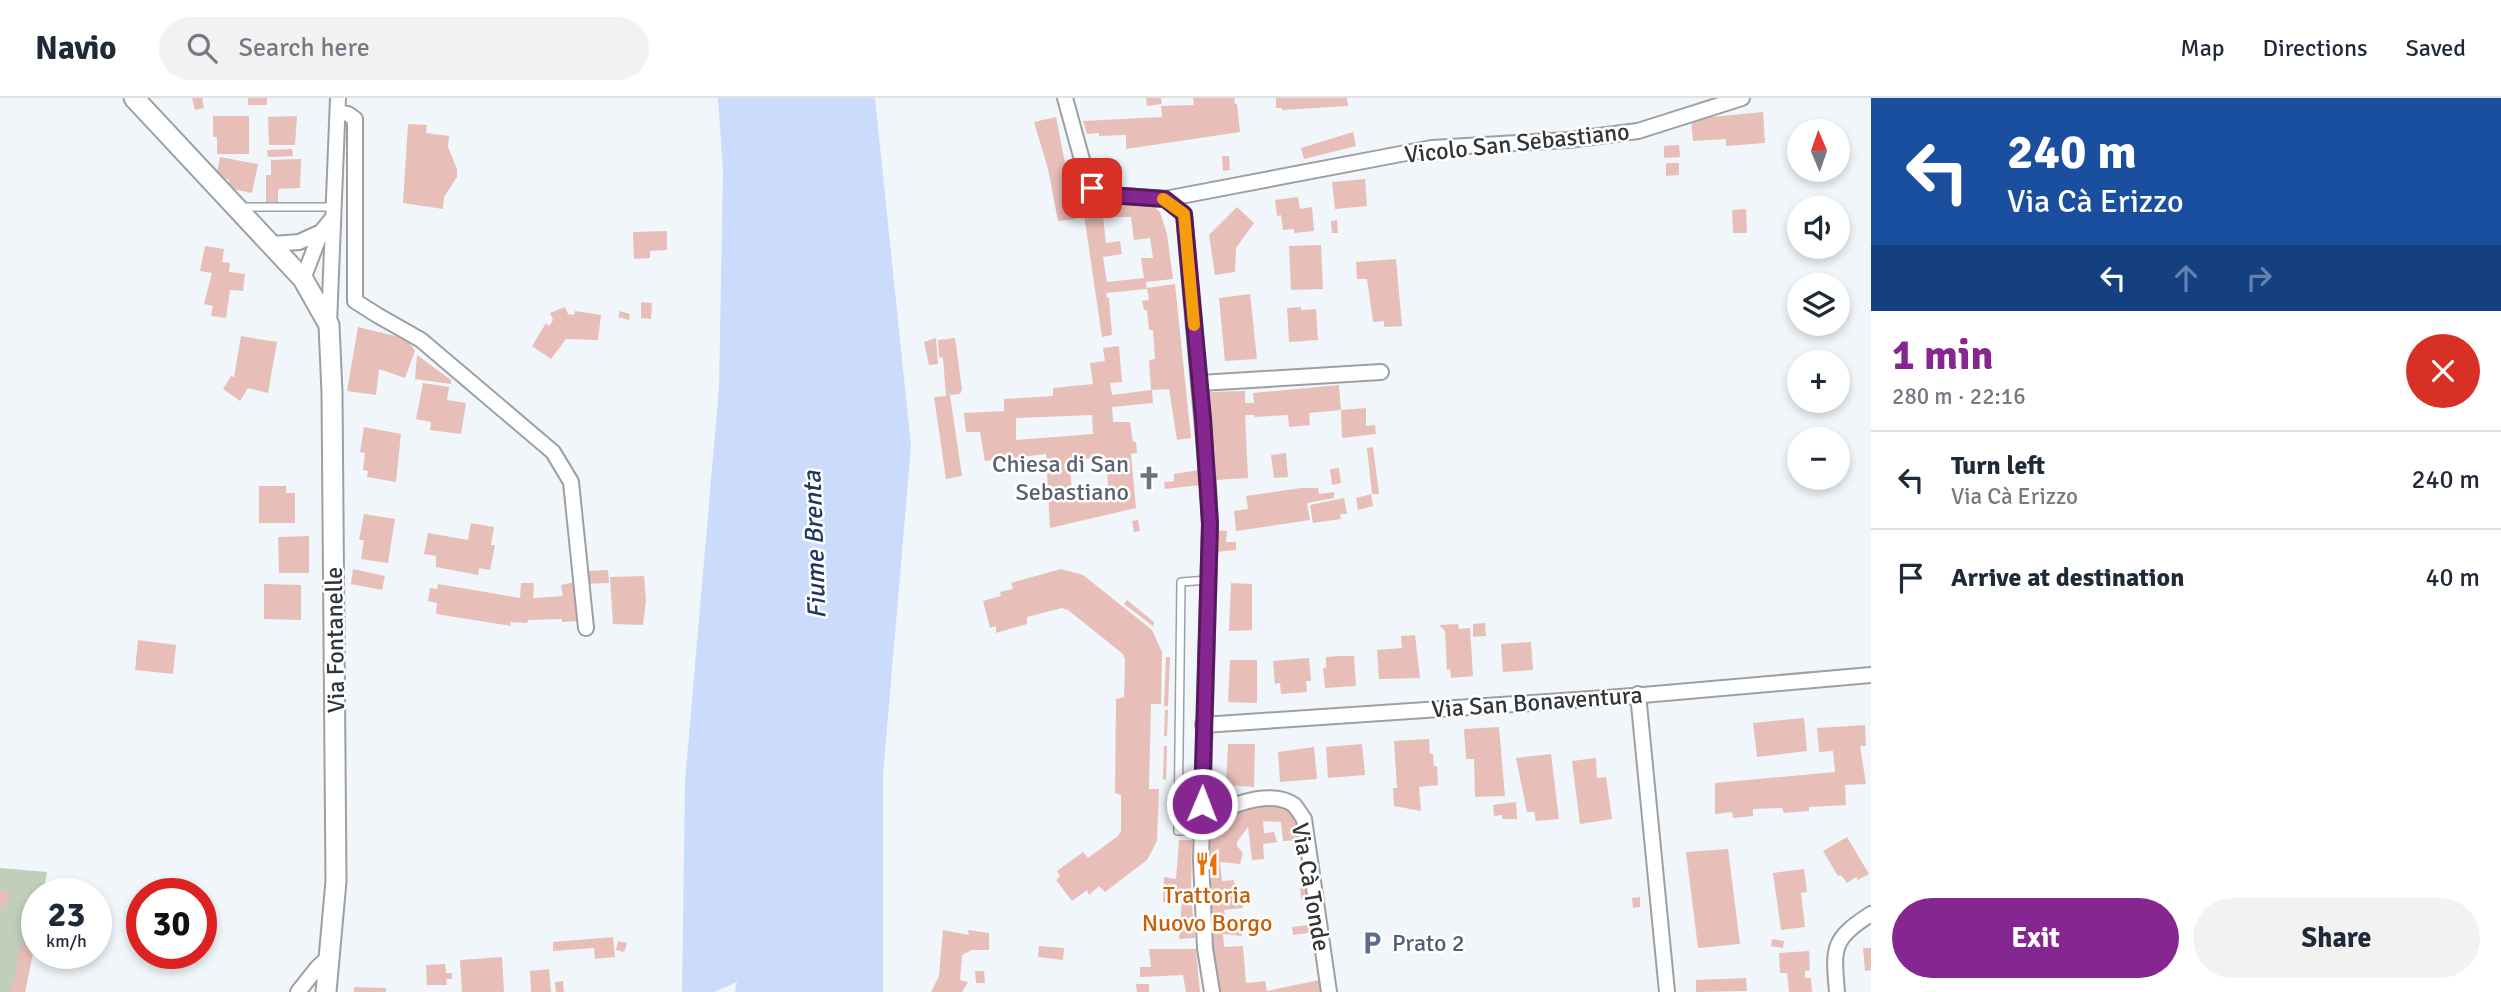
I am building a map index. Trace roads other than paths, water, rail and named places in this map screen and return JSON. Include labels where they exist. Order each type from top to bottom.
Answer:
[{"type":"street","name":"Via Fontanelle","points":[[134,98],[273,244],[307,284],[328,325]]},
{"type":"street","name":"Vicolo San Sebastiano","points":[[1065,98],[1092,188],[1109,195],[1165,199],[1432,148],[1568,140],[1638,131],[1742,98]]},
{"type":"street","name":"Via Fontanelle","points":[[326,992],[337,881],[332,393],[328,325],[338,105]]},
{"type":"street","points":[[338,105],[355,120],[355,300],[364,308],[421,340],[553,452],[571,482],[586,628]]},
{"type":"street","points":[[1165,199],[1184,214],[1210,524],[1203,725],[1202,905],[1212,992]]},
{"type":"street","points":[[330,277],[321,287],[307,284],[321,232],[333,213]]},
{"type":"street","points":[[273,244],[299,242],[321,232]]},
{"type":"street","points":[[1200,383],[1381,372]]},
{"type":"street","name":"Via San Bonaventura","points":[[1203,725],[1871,675]]},
{"type":"street","points":[[1638,694],[1667,992]]},
{"type":"street","name":"Via Cà Tonde","points":[[1202,833],[1219,815],[1253,800],[1272,799],[1294,805],[1304,819],[1329,992]]},
{"type":"street","points":[[1837,992],[1835,951],[1838,942],[1849,928],[1871,914]]},
{"type":"street","points":[[298,992],[331,955]]},
{"type":"lane","points":[[237,207],[333,213]]},
{"type":"lane","points":[[1202,833],[1178,831],[1181,582],[1208,580]]},
{"type":"water","name":"Fiume Brenta","points":[[718,98],[875,98],[911,446],[883,775],[883,992],[735,992],[737,982],[714,992],[682,992],[685,781],[719,388],[723,171]]},
{"type":"place","name":"Chiesa di San Sebastiano","points":[[1149,478]]},
{"type":"place","name":"Trattoria Nuovo Borgo","points":[[1207,864]]},
{"type":"place","name":"Prato 2","points":[[1372,943]]}]
